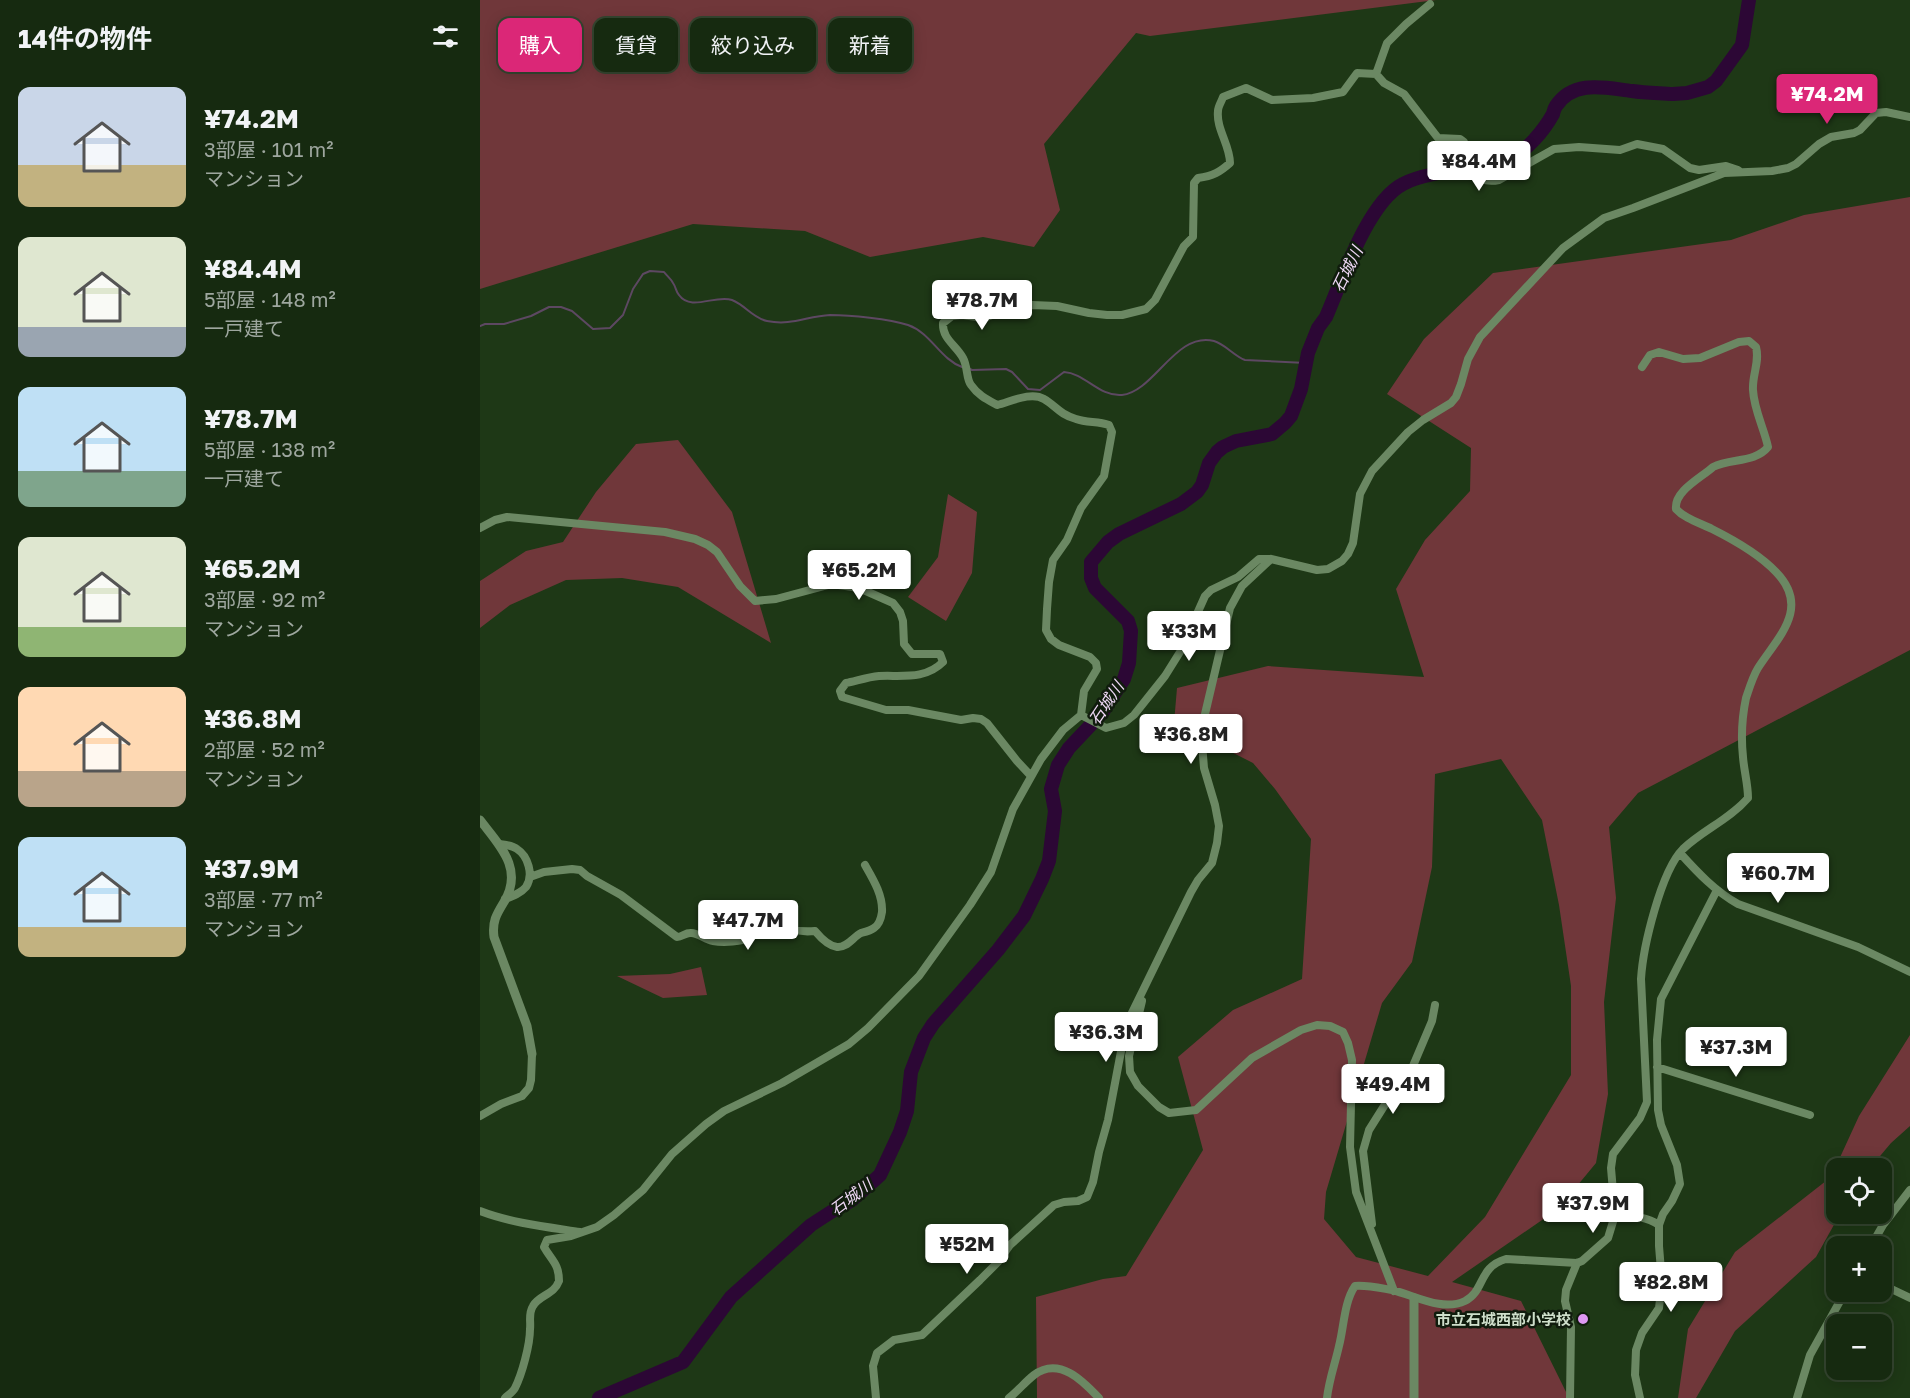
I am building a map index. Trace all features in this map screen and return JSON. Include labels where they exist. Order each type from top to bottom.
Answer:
[{"type":"street","points":[[1376,74],[1387,44],[1430,4]]},
{"type":"street","points":[[505,1398],[514,1390],[528,1350],[532,1307],[537,1300],[553,1292],[559,1281],[557,1266],[544,1247],[544,1243],[547,1240],[571,1236],[597,1227],[615,1215],[643,1190],[672,1154],[724,1111],[782,1083],[849,1044],[868,1028],[918,976],[970,905],[991,872],[1013,809],[1041,759],[1063,730],[1082,715],[1084,691],[1097,669],[1096,663],[1090,657],[1059,645],[1051,639],[1046,630],[1049,582],[1053,560],[1067,540],[1081,508],[1104,476],[1112,432],[1109,425],[1102,422],[1079,420],[1063,415],[1042,398],[1030,396],[997,405],[980,396],[969,382],[968,370],[963,357],[946,338],[943,323],[952,316],[984,318],[1013,307],[1032,305],[1057,306],[1107,315],[1122,315],[1146,309],[1155,300],[1184,246],[1193,237],[1194,183],[1198,178],[1220,172],[1230,163],[1230,152],[1222,132],[1218,111],[1223,97],[1246,88],[1272,100],[1313,98],[1343,92],[1358,73],[1376,74],[1384,83],[1404,93],[1438,138],[1460,139],[1464,142],[1473,174],[1492,182],[1554,149],[1579,147],[1620,150],[1637,144],[1663,149],[1690,168],[1699,170],[1726,166],[1742,171]]},
{"type":"street","points":[[1082,715],[1106,728],[1124,723],[1134,715],[1165,676],[1180,651],[1205,597],[1211,590],[1238,576],[1259,559],[1271,559],[1317,570],[1328,569],[1342,561],[1353,543],[1360,494],[1372,471],[1408,432],[1451,403],[1456,397],[1468,359],[1480,337],[1563,248],[1604,218],[1724,173],[1788,168],[1831,137],[1860,130],[1875,113],[1886,112],[1910,117]]},
{"type":"street","points":[[1327,1398],[1349,1295],[1355,1286],[1365,1285],[1448,1305],[1467,1300],[1495,1262],[1506,1259],[1576,1263],[1582,1261],[1608,1238],[1615,1215],[1611,1168],[1613,1154],[1640,1118],[1647,1102],[1641,979],[1642,962],[1657,900],[1674,859],[1748,798],[1742,728],[1746,698],[1756,670],[1789,620],[1792,601],[1785,583],[1765,562],[1726,537],[1685,517],[1676,509],[1675,504],[1678,496],[1713,467],[1758,456],[1768,447],[1753,393],[1758,357],[1756,347],[1749,341],[1739,342],[1700,358],[1683,359],[1659,352],[1650,355],[1642,367]]},
{"type":"street","points":[[480,528],[507,517],[676,534],[701,542],[717,552],[740,586],[755,601],[776,599],[832,584],[859,588],[876,594],[893,603],[900,612],[903,621],[904,644],[912,654],[940,654],[943,662],[934,671],[921,674],[902,677],[878,676],[846,683],[840,691],[843,697],[886,710],[908,710],[961,720],[981,719],[987,723],[1031,776]]},
{"type":"street","points":[[876,1398],[873,1366],[877,1353],[894,1340],[922,1335],[980,1281],[1010,1245],[1054,1205],[1087,1197],[1093,1182],[1108,1120],[1126,1025],[1191,892],[1212,863],[1219,826],[1204,768],[1201,731],[1230,608],[1242,586],[1271,559]]},
{"type":"street","points":[[480,820],[498,844],[512,871],[511,886],[495,916],[494,937],[526,1026],[532,1054],[529,1088],[522,1096],[501,1104],[480,1116]]},
{"type":"street","points":[[498,844],[518,849],[530,869],[530,877],[525,887],[506,899]]},
{"type":"street","points":[[1680,853],[1717,890],[1738,904],[1858,947],[1910,972]]},
{"type":"street","points":[[530,877],[544,872],[580,870],[621,895],[676,937],[694,933],[712,941],[739,940],[751,938],[765,923],[771,923],[784,928],[815,931],[830,944],[838,947],[844,946],[859,934],[873,929],[880,921],[881,901],[865,865]]},
{"type":"street","points":[[1640,1398],[1635,1375],[1636,1350],[1642,1334],[1659,1308],[1662,1283],[1659,1225],[1680,1184],[1677,1165],[1661,1125],[1658,1110],[1660,999],[1717,890]]},
{"type":"street","points":[[1145,986],[1129,1056],[1130,1072],[1138,1086],[1159,1107],[1169,1113],[1196,1110],[1252,1058],[1301,1030],[1317,1025],[1330,1026],[1343,1032],[1352,1060],[1350,1147],[1356,1192],[1394,1291]]},
{"type":"street","points":[[1374,1234],[1363,1151],[1369,1130],[1391,1095],[1410,1073],[1432,1021],[1435,1005]]},
{"type":"street","points":[[1657,1067],[1810,1115]]},
{"type":"street","points":[[1877,1236],[1910,1190]]},
{"type":"street","points":[[480,1211],[530,1224],[582,1232]]},
{"type":"street","points":[[1615,1215],[1635,1216],[1659,1225]]},
{"type":"street","points":[[1570,1398],[1571,1327],[1565,1301],[1566,1290],[1576,1263]]},
{"type":"street","points":[[1892,1289],[1910,1298]]},
{"type":"street","points":[[1414,1298],[1414,1398]]},
{"type":"street","points":[[1797,1398],[1810,1355],[1839,1302]]},
{"type":"street","points":[[1009,1398],[1036,1373],[1047,1369],[1063,1369],[1081,1379],[1099,1398]]},
{"type":"shaded area","points":[[480,0],[1436,0],[1150,36],[1136,33],[1044,144],[1060,210],[1034,247],[983,237],[870,257],[805,231],[693,224],[480,289]]},
{"type":"shaded area","points":[[1910,197],[1910,650],[1638,793],[1609,827],[1616,898],[1604,1002],[1608,1094],[1596,1163],[1558,1209],[1452,1282],[1521,1301],[1569,1398],[1037,1398],[1036,1297],[1103,1279],[1126,1276],[1203,1150],[1178,1057],[1233,1010],[1302,979],[1311,839],[1253,763],[1174,723],[1177,688],[1268,666],[1424,677],[1396,589],[1425,540],[1470,491],[1471,448],[1387,394],[1424,339],[1493,273],[1731,240],[1804,215]],"holes":[[[1501,759],[1542,820],[1559,905],[1571,986],[1571,1075],[1485,1217],[1428,1276],[1356,1257],[1324,1219],[1326,1192],[1382,1003],[1412,962],[1432,867],[1435,774]]]},
{"type":"shaded area","points":[[678,440],[732,512],[771,643],[678,587],[622,578],[566,580],[510,605],[480,628],[480,581],[526,551],[563,542],[596,492],[636,444]]},
{"type":"shaded area","points":[[948,494],[977,512],[972,573],[946,621],[908,597],[938,557]]},
{"type":"shaded area","points":[[701,967],[707,995],[663,998],[617,976],[670,974]]},
{"type":"shaded area","points":[[1910,1035],[1910,1126],[1878,1158],[1840,1158],[1859,1116]]},
{"type":"shaded area","points":[[1826,1181],[1826,1224],[1834,1224],[1816,1257],[1735,1331],[1696,1398],[1678,1398],[1688,1329],[1735,1252]]},
{"type":"waterway","name":"石城川","points":[[599,1398],[683,1362],[731,1297],[811,1225],[852,1200],[880,1175],[907,1111],[911,1072],[924,1038],[933,1024],[998,950],[1024,916],[1042,879],[1049,861],[1055,811],[1051,789],[1058,765],[1069,748],[1102,713],[1124,679],[1129,663],[1131,631],[1128,621],[1095,588],[1091,578],[1091,562],[1108,542],[1119,534],[1181,504],[1197,492],[1202,485],[1209,463],[1223,447],[1236,441],[1272,434],[1291,416],[1301,389],[1308,353],[1318,328],[1326,317],[1357,243],[1378,207],[1390,193],[1412,180],[1452,170],[1492,167],[1509,160],[1534,140],[1549,121],[1563,97],[1572,92],[1601,87],[1673,94],[1708,87],[1716,81],[1742,45],[1749,0]]},
{"type":"waterway","points":[[480,326],[504,324],[531,316],[549,307],[561,307],[572,311],[593,329],[610,328],[623,315],[633,289],[643,274],[650,271],[664,272],[684,300],[690,302],[732,300],[767,321],[792,322],[839,315],[881,319],[908,325],[923,334],[948,358],[962,367]]},
{"type":"waterway","points":[[968,368],[972,370],[1006,369],[1012,372],[1028,389],[1040,390],[1064,372],[1072,373],[1099,389],[1114,395],[1122,395],[1145,384],[1177,353],[1200,340],[1214,341],[1245,360],[1306,363]]},
{"type":"place","name":"市立石城西部小学校","points":[[1583,1319]]}]
